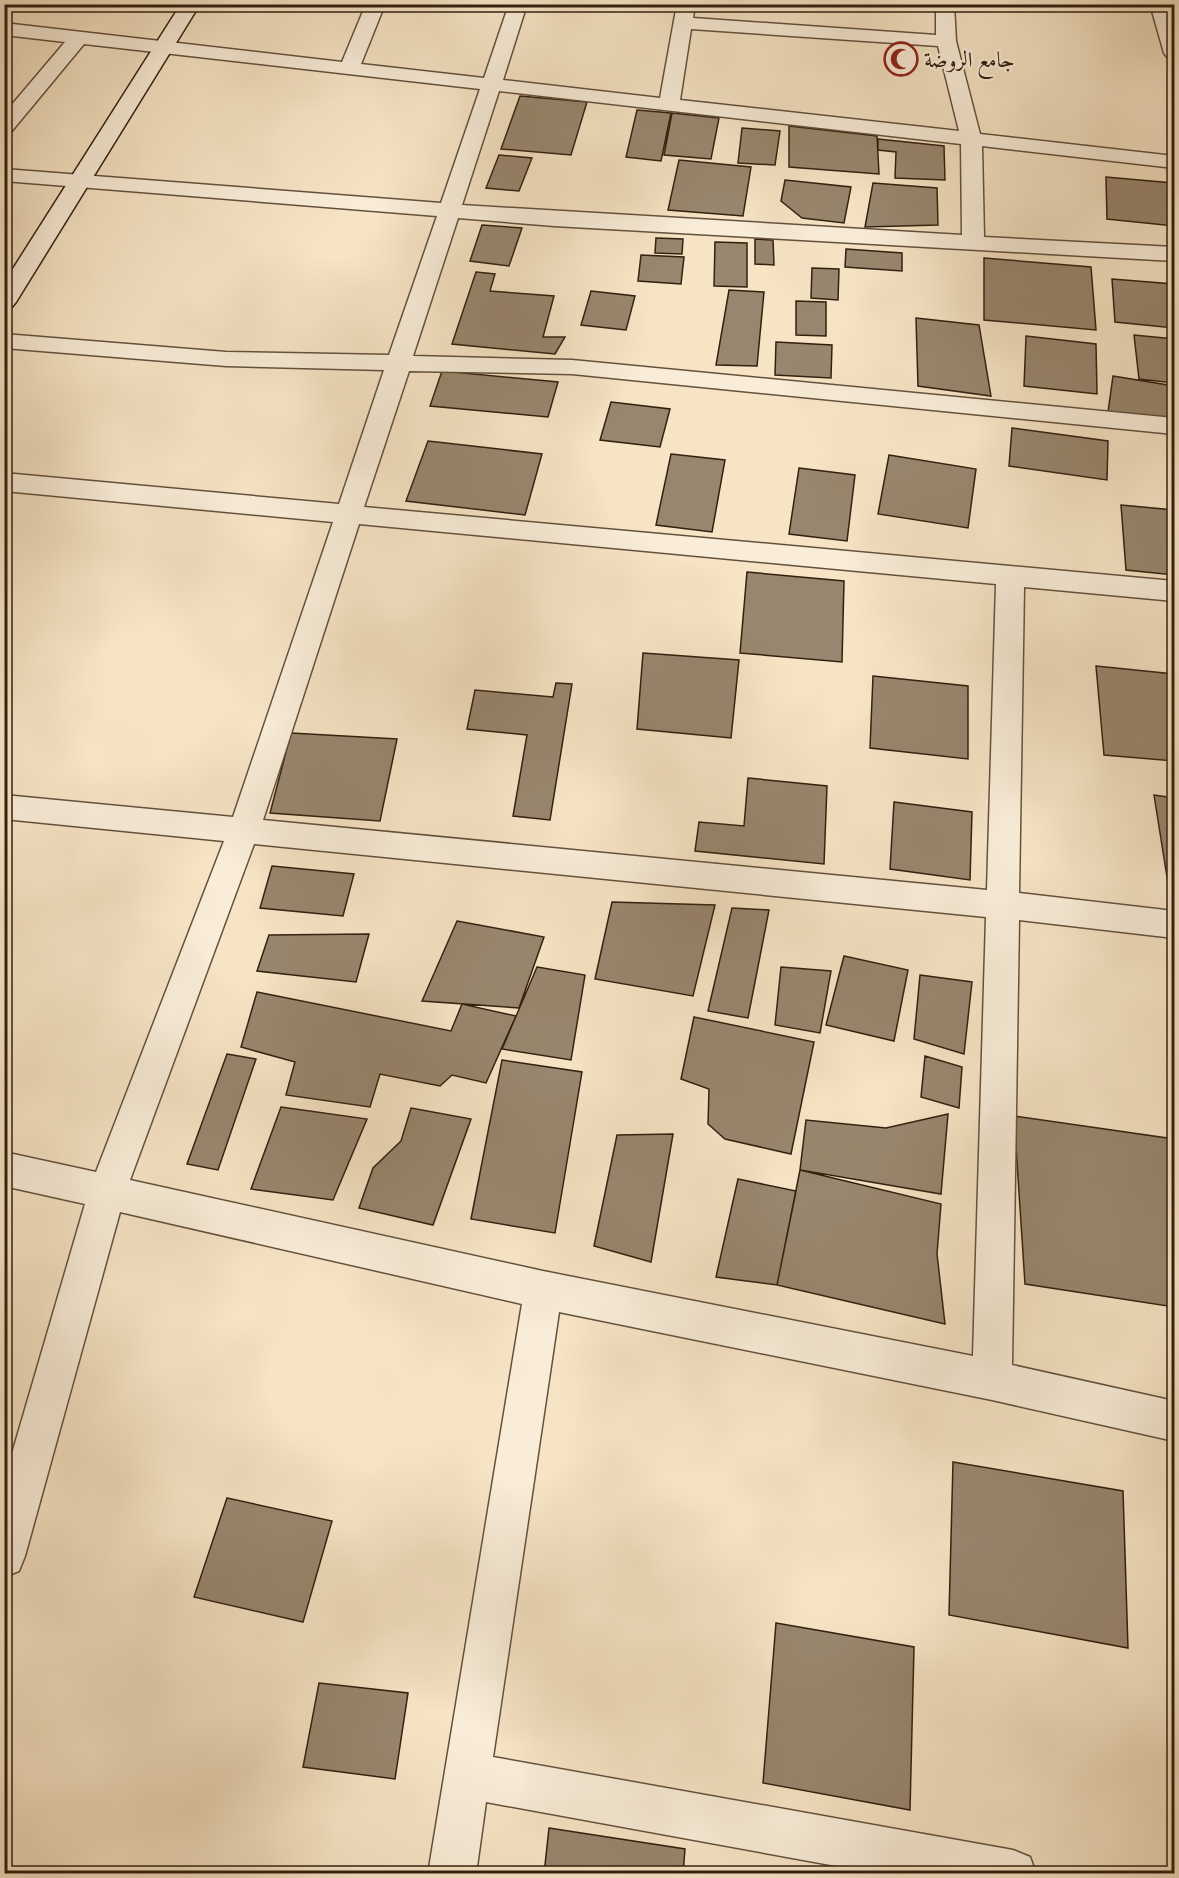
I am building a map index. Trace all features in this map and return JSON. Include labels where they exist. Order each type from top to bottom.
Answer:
[{"type":"street","points":[[4,302],[191,4]]},
{"type":"street","points":[[349,68],[376,4]]},
{"type":"street","points":[[4,1556],[107,1192],[244,830],[518,4]]},
{"type":"street","points":[[945,4],[946,41],[971,138],[973,243]]},
{"type":"street","points":[[1159,4],[1174,53]]},
{"type":"street","points":[[669,105],[684,14],[946,41]]},
{"type":"street","points":[[4,29],[1174,162]]},
{"type":"street","points":[[4,128],[79,37]]},
{"type":"street","points":[[4,175],[80,183],[450,211],[1174,255]]},
{"type":"street","points":[[4,341],[226,359],[572,367],[1174,426]]},
{"type":"street","points":[[4,482],[1174,591]]},
{"type":"street","points":[[992,1380],[1010,574]]},
{"type":"street","points":[[4,807],[1003,905],[1174,925]]},
{"type":"street","points":[[4,1169],[543,1290],[992,1380],[1174,1421]]},
{"type":"street","points":[[452,1874],[543,1290]]},
{"type":"street","points":[[469,1776],[1013,1874]]},
{"type":"building","points":[[520,96],[587,102],[571,155],[501,149]]},
{"type":"building","points":[[637,110],[671,113],[661,161],[626,157]]},
{"type":"building","points":[[672,113],[719,118],[711,159],[664,155]]},
{"type":"building","points":[[789,126],[877,136],[879,174],[789,167]]},
{"type":"building","points":[[742,128],[780,131],[775,165],[738,163]]},
{"type":"building","points":[[878,139],[944,146],[945,180],[895,178],[896,152],[878,150]]},
{"type":"building","points":[[499,155],[532,158],[519,191],[486,188]]},
{"type":"building","points":[[679,160],[751,167],[743,216],[668,210]]},
{"type":"building","points":[[1106,177],[1173,183],[1174,226],[1107,219]]},
{"type":"building","points":[[785,180],[851,187],[844,223],[802,218],[781,201]]},
{"type":"building","points":[[873,183],[937,188],[938,225],[865,227]]},
{"type":"building","points":[[482,225],[522,228],[509,266],[470,261]]},
{"type":"building","points":[[656,238],[683,239],[682,254],[655,253]]},
{"type":"building","points":[[755,239],[773,240],[774,265],[755,264]]},
{"type":"building","points":[[715,242],[747,243],[747,287],[714,286]]},
{"type":"building","points":[[846,249],[902,253],[902,271],[845,267]]},
{"type":"building","points":[[641,255],[684,257],[681,284],[638,281]]},
{"type":"building","points":[[984,258],[1091,267],[1096,330],[984,320]]},
{"type":"building","points":[[812,268],[839,269],[838,300],[811,298]]},
{"type":"building","points":[[476,272],[495,274],[490,291],[554,296],[543,337],[565,337],[555,354],[452,344]]},
{"type":"building","points":[[1112,279],[1174,284],[1174,328],[1115,322]]},
{"type":"building","points":[[729,290],[764,292],[757,366],[716,365]]},
{"type":"building","points":[[591,291],[635,296],[626,330],[581,325]]},
{"type":"building","points":[[796,301],[826,302],[826,336],[796,335]]},
{"type":"building","points":[[916,318],[979,325],[991,396],[918,386]]},
{"type":"building","points":[[1134,335],[1174,339],[1174,383],[1139,379]]},
{"type":"building","points":[[1026,336],[1096,344],[1097,394],[1024,386]]},
{"type":"building","points":[[776,342],[832,345],[831,378],[775,375]]},
{"type":"building","points":[[442,371],[558,382],[548,417],[430,406]]},
{"type":"building","points":[[1113,376],[1174,386],[1174,424],[1108,412]]},
{"type":"building","points":[[611,402],[670,409],[660,447],[600,440]]},
{"type":"building","points":[[1012,428],[1108,441],[1107,480],[1009,466]]},
{"type":"building","points":[[428,441],[542,454],[525,515],[406,501]]},
{"type":"building","points":[[671,454],[725,460],[712,532],[656,525]]},
{"type":"building","points":[[889,455],[976,469],[968,528],[878,514]]},
{"type":"building","points":[[799,468],[855,475],[847,541],[789,534]]},
{"type":"building","points":[[1121,505],[1174,510],[1174,575],[1126,570]]},
{"type":"building","points":[[747,572],[844,581],[842,662],[740,653]]},
{"type":"building","points":[[643,653],[739,660],[731,738],[637,729]]},
{"type":"building","points":[[1096,666],[1174,674],[1174,761],[1104,755]]},
{"type":"building","points":[[873,676],[968,686],[968,759],[870,748]]},
{"type":"building","points":[[556,683],[572,684],[550,820],[513,816],[527,735],[467,729],[475,690],[553,697]]},
{"type":"building","points":[[291,733],[397,739],[380,821],[270,813]]},
{"type":"building","points":[[748,778],[827,786],[824,864],[695,851],[699,822],[744,826]]},
{"type":"building","points":[[1154,795],[1174,798],[1174,897],[1170,896]]},
{"type":"building","points":[[894,802],[972,812],[970,880],[890,869]]},
{"type":"building","points":[[272,866],[354,874],[343,916],[260,908]]},
{"type":"building","points":[[612,902],[715,905],[693,996],[595,979]]},
{"type":"building","points":[[732,908],[769,910],[748,1018],[708,1011]]},
{"type":"building","points":[[457,921],[544,937],[519,1008],[422,1001]]},
{"type":"building","points":[[369,934],[356,982],[257,971],[269,935]]},
{"type":"building","points":[[844,956],[908,970],[894,1041],[826,1025]]},
{"type":"building","points":[[537,967],[585,975],[571,1060],[502,1049]]},
{"type":"building","points":[[781,967],[831,971],[820,1033],[775,1025]]},
{"type":"building","points":[[920,975],[972,982],[964,1054],[914,1039]]},
{"type":"building","points":[[257,992],[451,1031],[462,1004],[516,1016],[486,1083],[452,1075],[440,1086],[380,1074],[370,1107],[286,1095],[295,1062],[241,1047]]},
{"type":"building","points":[[694,1017],[814,1042],[791,1154],[725,1139],[708,1124],[709,1089],[681,1079]]},
{"type":"building","points":[[227,1054],[256,1059],[218,1170],[187,1164]]},
{"type":"building","points":[[925,1056],[962,1067],[959,1108],[921,1097]]},
{"type":"building","points":[[502,1060],[582,1072],[555,1233],[471,1219]]},
{"type":"building","points":[[281,1107],[367,1119],[333,1200],[251,1189]]},
{"type":"building","points":[[411,1108],[471,1119],[433,1225],[359,1208],[373,1168],[401,1141]]},
{"type":"building","points":[[948,1114],[941,1194],[800,1170],[806,1120],[886,1128]]},
{"type":"building","points":[[1014,1116],[1174,1139],[1174,1307],[1025,1284]]},
{"type":"building","points":[[673,1134],[651,1262],[594,1246],[617,1135]]},
{"type":"building","points":[[800,1170],[941,1204],[937,1254],[945,1324],[777,1285]]},
{"type":"building","points":[[738,1179],[796,1191],[777,1285],[716,1277]]},
{"type":"building","points":[[953,1462],[1123,1491],[1128,1648],[949,1615]]},
{"type":"building","points":[[227,1498],[332,1521],[303,1622],[194,1597]]},
{"type":"building","points":[[776,1623],[914,1647],[910,1810],[763,1783]]},
{"type":"building","points":[[319,1683],[408,1693],[395,1779],[303,1767]]},
{"type":"building","points":[[549,1828],[685,1849],[683,1874],[544,1874]]},
{"type":"place","name":"جامع الروضة","points":[[901,59]]}]
